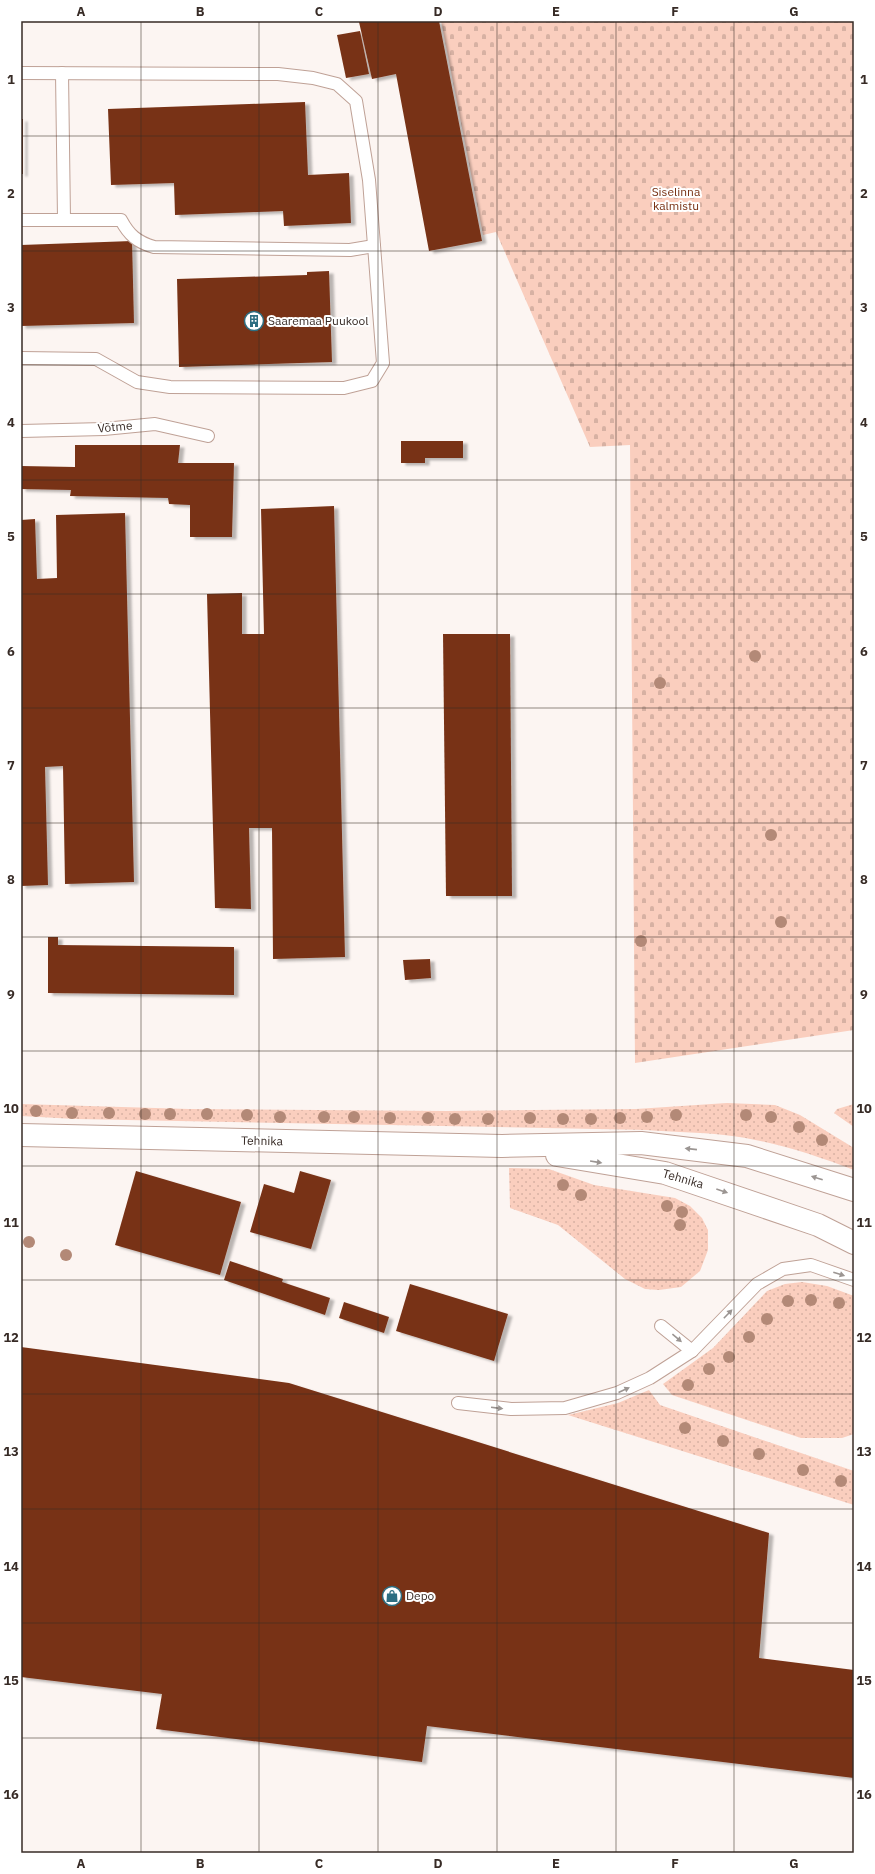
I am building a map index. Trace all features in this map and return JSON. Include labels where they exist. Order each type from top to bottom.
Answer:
[{"type":"main road","name":"Tehnika","points":[[21,1135],[502,1146],[641,1144],[747,1156],[854,1190]]},
{"type":"main road","name":"Tehnika","points":[[502,1146],[665,1173],[818,1224],[854,1243]]},
{"type":"lane","points":[[21,73],[278,74],[313,78],[337,84],[356,101],[369,180],[383,363],[372,381],[344,388],[170,387],[137,382],[96,359],[21,358]]},
{"type":"lane","points":[[62,73],[64,219]]},
{"type":"lane","points":[[21,220],[121,220],[127,231],[134,238],[154,247],[350,250],[374,246]]},
{"type":"lane","name":"Võtme","points":[[21,431],[104,429],[155,424],[208,436]]},
{"type":"lane","points":[[458,1403],[511,1409],[565,1408],[617,1393],[650,1378],[692,1352],[757,1284],[783,1269],[811,1265],[854,1280]]},
{"type":"lane","points":[[661,1326],[692,1352]]},
{"type":"green space","name":"Siselinna kalmistu","points":[[441,21],[854,21],[854,1030],[635,1063],[630,445],[590,447],[496,232],[483,235]]},
{"type":"green space","points":[[727,1103],[775,1105],[800,1115],[854,1148],[854,1170],[822,1158],[774,1144],[741,1137],[705,1133],[647,1130],[75,1119],[21,1116],[21,1104],[189,1109],[447,1111],[636,1109]]},
{"type":"green space","points":[[854,1104],[854,1127],[834,1113],[837,1109]]},
{"type":"green space","points":[[509,1168],[549,1169],[594,1185],[675,1198],[690,1206],[702,1218],[708,1230],[708,1250],[700,1271],[681,1287],[659,1290],[645,1289],[625,1279],[558,1225],[510,1208]]},
{"type":"green space","points":[[802,1282],[827,1286],[854,1296],[854,1434],[842,1438],[801,1438],[672,1395],[663,1384],[713,1348],[767,1291],[785,1284]]},
{"type":"green space","points":[[649,1390],[660,1405],[854,1471],[854,1505],[568,1415],[618,1403]]},
{"type":"building","points":[[439,21],[482,241],[429,251],[396,74],[372,79],[359,22]]},
{"type":"building","points":[[360,31],[369,74],[346,78],[337,35]]},
{"type":"building","points":[[305,102],[308,175],[349,173],[351,223],[284,226],[283,211],[175,215],[174,183],[111,185],[108,109]]},
{"type":"building","points":[[21,119],[23,119],[23,174],[21,174]]},
{"type":"building","points":[[132,241],[134,323],[21,326],[21,245]]},
{"type":"building","name":"Saaremaa Puukool","points":[[329,271],[332,362],[179,367],[177,279],[307,275],[307,272]]},
{"type":"building","points":[[401,441],[463,441],[463,458],[425,458],[425,463],[401,463]]},
{"type":"building","points":[[75,445],[180,445],[178,463],[234,463],[232,537],[190,537],[190,505],[169,504],[168,498],[70,496],[71,490],[21,489],[21,466],[75,467]]},
{"type":"building","points":[[334,506],[345,957],[273,959],[272,828],[249,828],[251,909],[215,908],[207,594],[242,593],[242,634],[264,634],[261,509]]},
{"type":"building","points":[[125,513],[134,882],[65,884],[63,766],[45,767],[48,885],[21,886],[21,520],[35,519],[37,579],[57,578],[56,515]]},
{"type":"building","points":[[443,634],[510,634],[512,896],[446,896]]},
{"type":"building","points":[[48,937],[58,937],[58,945],[234,947],[234,995],[48,993]]},
{"type":"building","points":[[430,959],[431,978],[405,980],[403,960]]},
{"type":"building","points":[[136,1171],[241,1202],[220,1275],[115,1245]]},
{"type":"building","points":[[300,1171],[331,1180],[311,1249],[250,1232],[264,1184],[294,1193]]},
{"type":"building","points":[[230,1261],[283,1279],[282,1282],[330,1298],[325,1315],[224,1280]]},
{"type":"building","points":[[410,1284],[508,1314],[494,1361],[396,1331]]},
{"type":"building","points":[[344,1302],[389,1317],[384,1333],[339,1318]]},
{"type":"building","name":"Depo","points":[[21,1347],[289,1383],[769,1533],[759,1658],[854,1670],[854,1778],[427,1726],[422,1762],[156,1729],[162,1694],[21,1677]]},
{"type":"place","name":"Saaremaa Puukool","points":[[254,321]]},
{"type":"place","name":"Depo","points":[[392,1596]]}]
